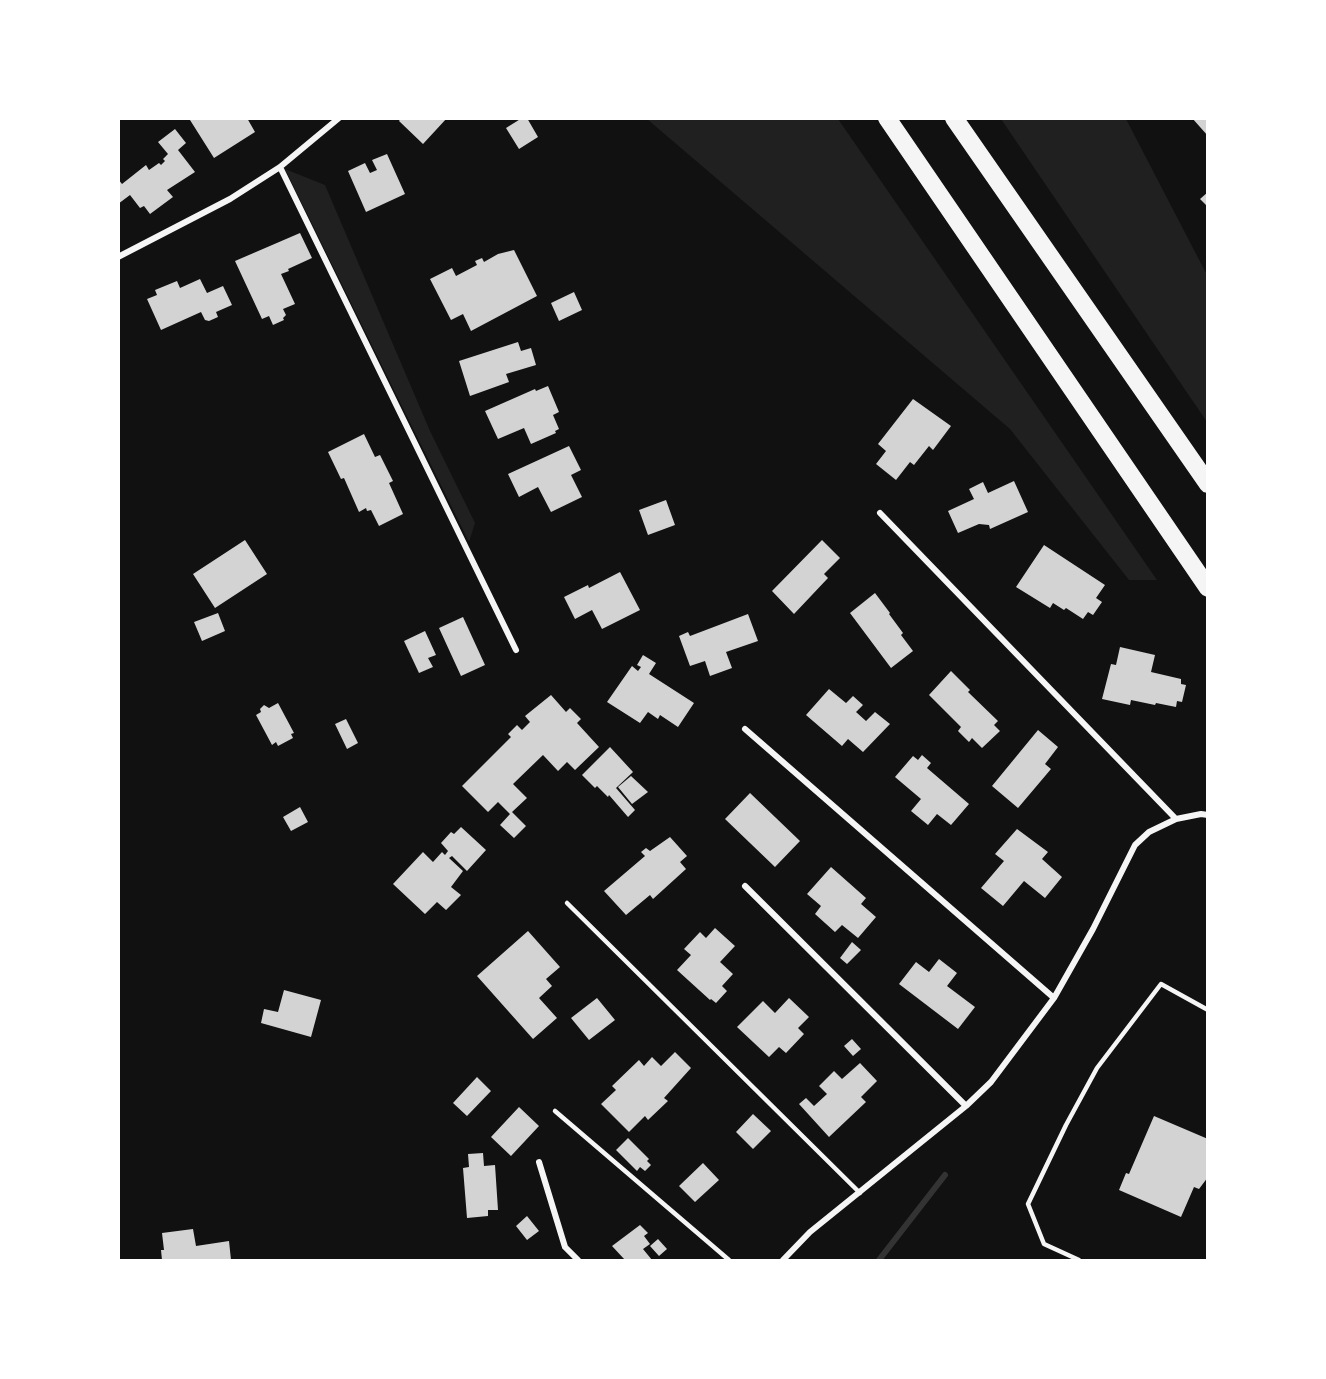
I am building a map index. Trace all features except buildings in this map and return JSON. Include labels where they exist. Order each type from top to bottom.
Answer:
[{"type":"highway","points":[[887,118],[1208,588]]},
{"type":"highway","points":[[954,118],[1208,484]]},
{"type":"street","points":[[118,257],[230,199],[280,167],[339,118]]},
{"type":"street","points":[[280,167],[516,650]]},
{"type":"street","points":[[880,513],[1176,819]]},
{"type":"street","points":[[745,729],[1054,998]]},
{"type":"street","points":[[783,1260],[810,1232],[966,1106],[991,1082],[1054,998],[1093,929],[1135,845],[1149,832],[1176,819],[1208,815]]},
{"type":"street","points":[[745,886],[966,1106]]},
{"type":"street","points":[[539,1162],[565,1247],[578,1260]]},
{"type":"lane","points":[[567,903],[860,1193]]},
{"type":"lane","points":[[1079,1260],[1044,1244],[1028,1204],[1066,1125],[1097,1068],[1161,984],[1208,1010]]},
{"type":"lane","points":[[555,1111],[729,1260]]},
{"type":"shaded area","points":[[647,119],[838,119],[1157,580],[1129,580],[1010,429]]},
{"type":"shaded area","points":[[1001,119],[1126,119],[1207,275],[1207,422]]},
{"type":"shaded area","points":[[285,169],[325,185],[430,431],[475,523],[469,542]]},
{"type":"waterway","points":[[879,1260],[945,1175]]}]
